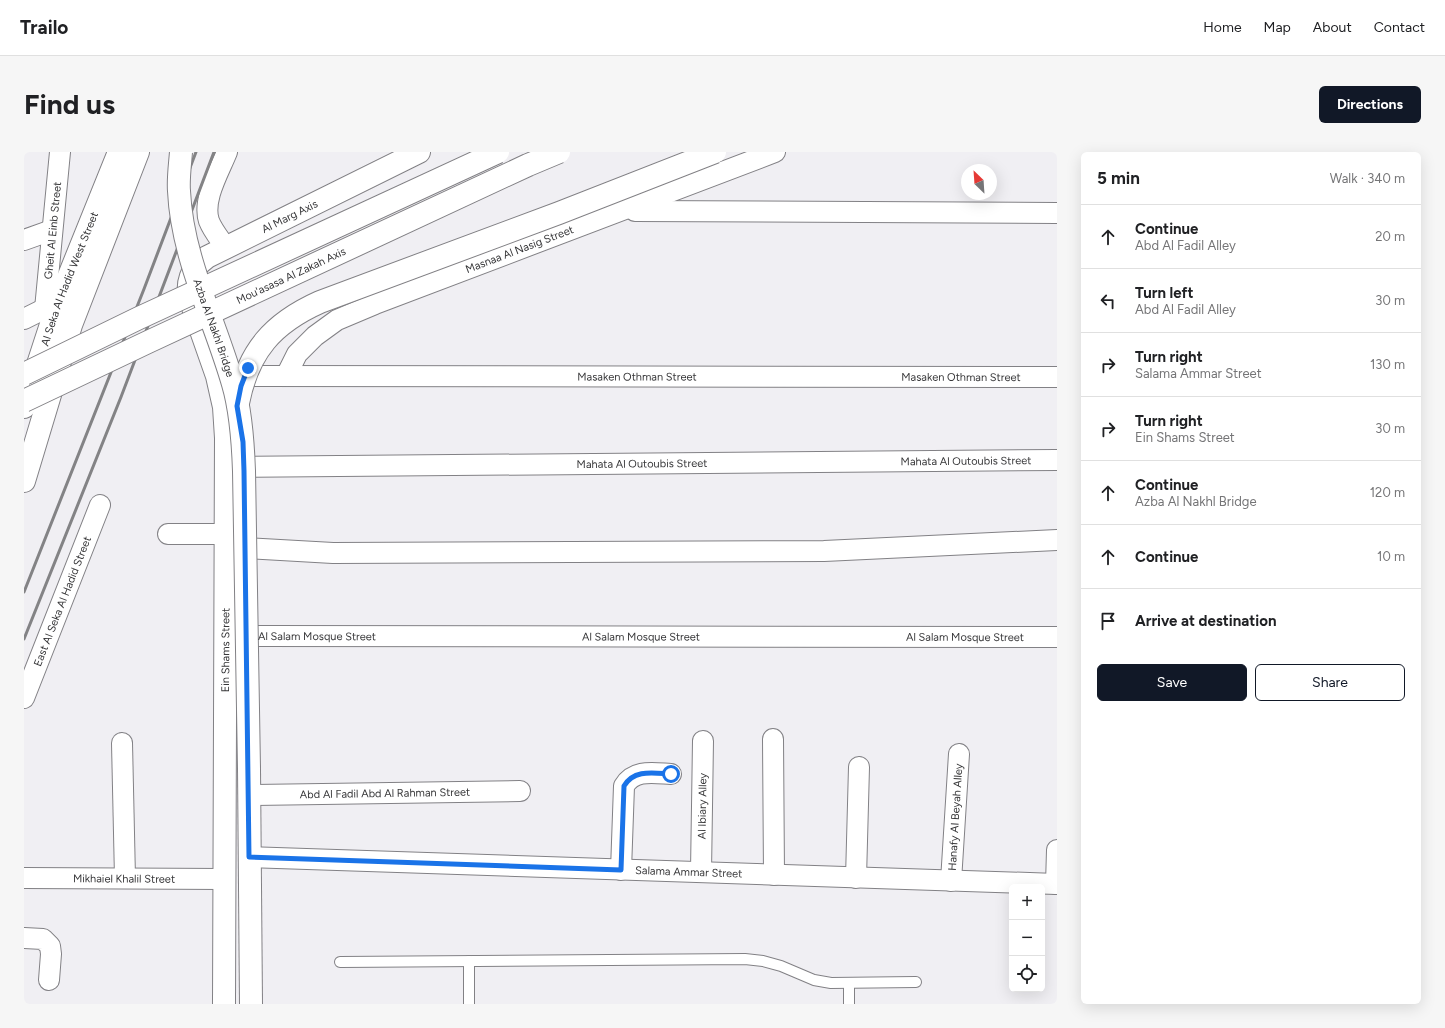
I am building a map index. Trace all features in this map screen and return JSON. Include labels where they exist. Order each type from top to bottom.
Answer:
[{"type":"main road","name":"Al Seka Al Hadid West Street","points":[[24,407],[51,306],[119,152]]},
{"type":"main road","points":[[24,481],[71,325],[138,152]]},
{"type":"main road","name":"Azba Al Nakhl Bridge","points":[[181,152],[179,191],[183,228],[194,268],[233,385],[243,442],[249,795]]},
{"type":"main road","name":"Al Marg Axis","points":[[191,302],[188,294],[188,285],[194,269],[207,257],[419,152]]},
{"type":"main road","points":[[24,374],[146,315],[498,152]]},
{"type":"main road","name":"Mou'asasa Al Zakah Axis","points":[[24,401],[220,308],[559,152]]},
{"type":"main road","points":[[237,406],[241,386],[248,368],[258,350],[270,334],[285,321],[302,310],[559,213],[715,152]]},
{"type":"main road","name":"Ein Shams Street","points":[[191,302],[217,376],[224,407],[226,467],[224,1004]]},
{"type":"main road","points":[[249,795],[251,1004]]},
{"type":"street","name":"Gheit Al Einb Street","points":[[51,306],[52,230],[60,152]]},
{"type":"street","points":[[226,248],[210,222],[207,213],[207,204],[227,152]]},
{"type":"street","name":"Masnaa Al Nasig Street","points":[[286,376],[297,354],[315,336],[337,320],[375,304],[775,152]]},
{"type":"street","points":[[623,211],[1057,213]]},
{"type":"street","points":[[24,240],[52,230]]},
{"type":"street","points":[[24,319],[51,306]]},
{"type":"street","name":"Masaken Othman Street","points":[[217,376],[1057,377]]},
{"type":"street","name":"Mahata Al Outoubis Street","points":[[226,467],[1057,460]]},
{"type":"street","name":"East Al Seka Al Hadid Street","points":[[24,698],[100,505]]},
{"type":"street","points":[[168,534],[226,534]]},
{"type":"street","points":[[246,548],[333,553],[824,551],[1057,540]]},
{"type":"street","name":"Al Salam Mosque Street","points":[[225,636],[1057,637]]},
{"type":"street","points":[[773,739],[774,875]]},
{"type":"street","name":"Al Ibiary Alley","points":[[701,872],[703,741]]},
{"type":"street","points":[[122,743],[125,878]]},
{"type":"street","name":"Hanafy Al Beyah Alley","points":[[951,881],[959,754]]},
{"type":"street","points":[[856,878],[859,767]]},
{"type":"street","points":[[621,870],[624,786],[627,779],[640,773],[671,774]]},
{"type":"street","name":"Abd Al Fadil Abd Al Rahman Street","points":[[249,795],[520,791]]},
{"type":"street","points":[[1057,850],[1057,884]]},
{"type":"street","name":"Salama Ammar Street","points":[[249,857],[1057,884]]},
{"type":"street","name":"Mikhaiel Khalil Street","points":[[24,878],[224,879]]},
{"type":"street","points":[[24,938],[43,939],[50,946],[51,954],[49,980]]},
{"type":"lane","points":[[340,962],[745,959],[763,961],[781,966],[814,980],[831,983],[916,982]]},
{"type":"lane","points":[[469,961],[469,1004]]},
{"type":"lane","points":[[849,983],[849,1004]]},
{"type":"railway","points":[[24,592],[144,289],[196,152]]},
{"type":"railway","points":[[24,639],[121,397],[214,152]]},
{"type":"route","points":[[248,368],[241,386],[237,406],[243,442],[244,471],[249,857],[621,870],[624,786],[627,779],[640,773],[671,774]]}]
